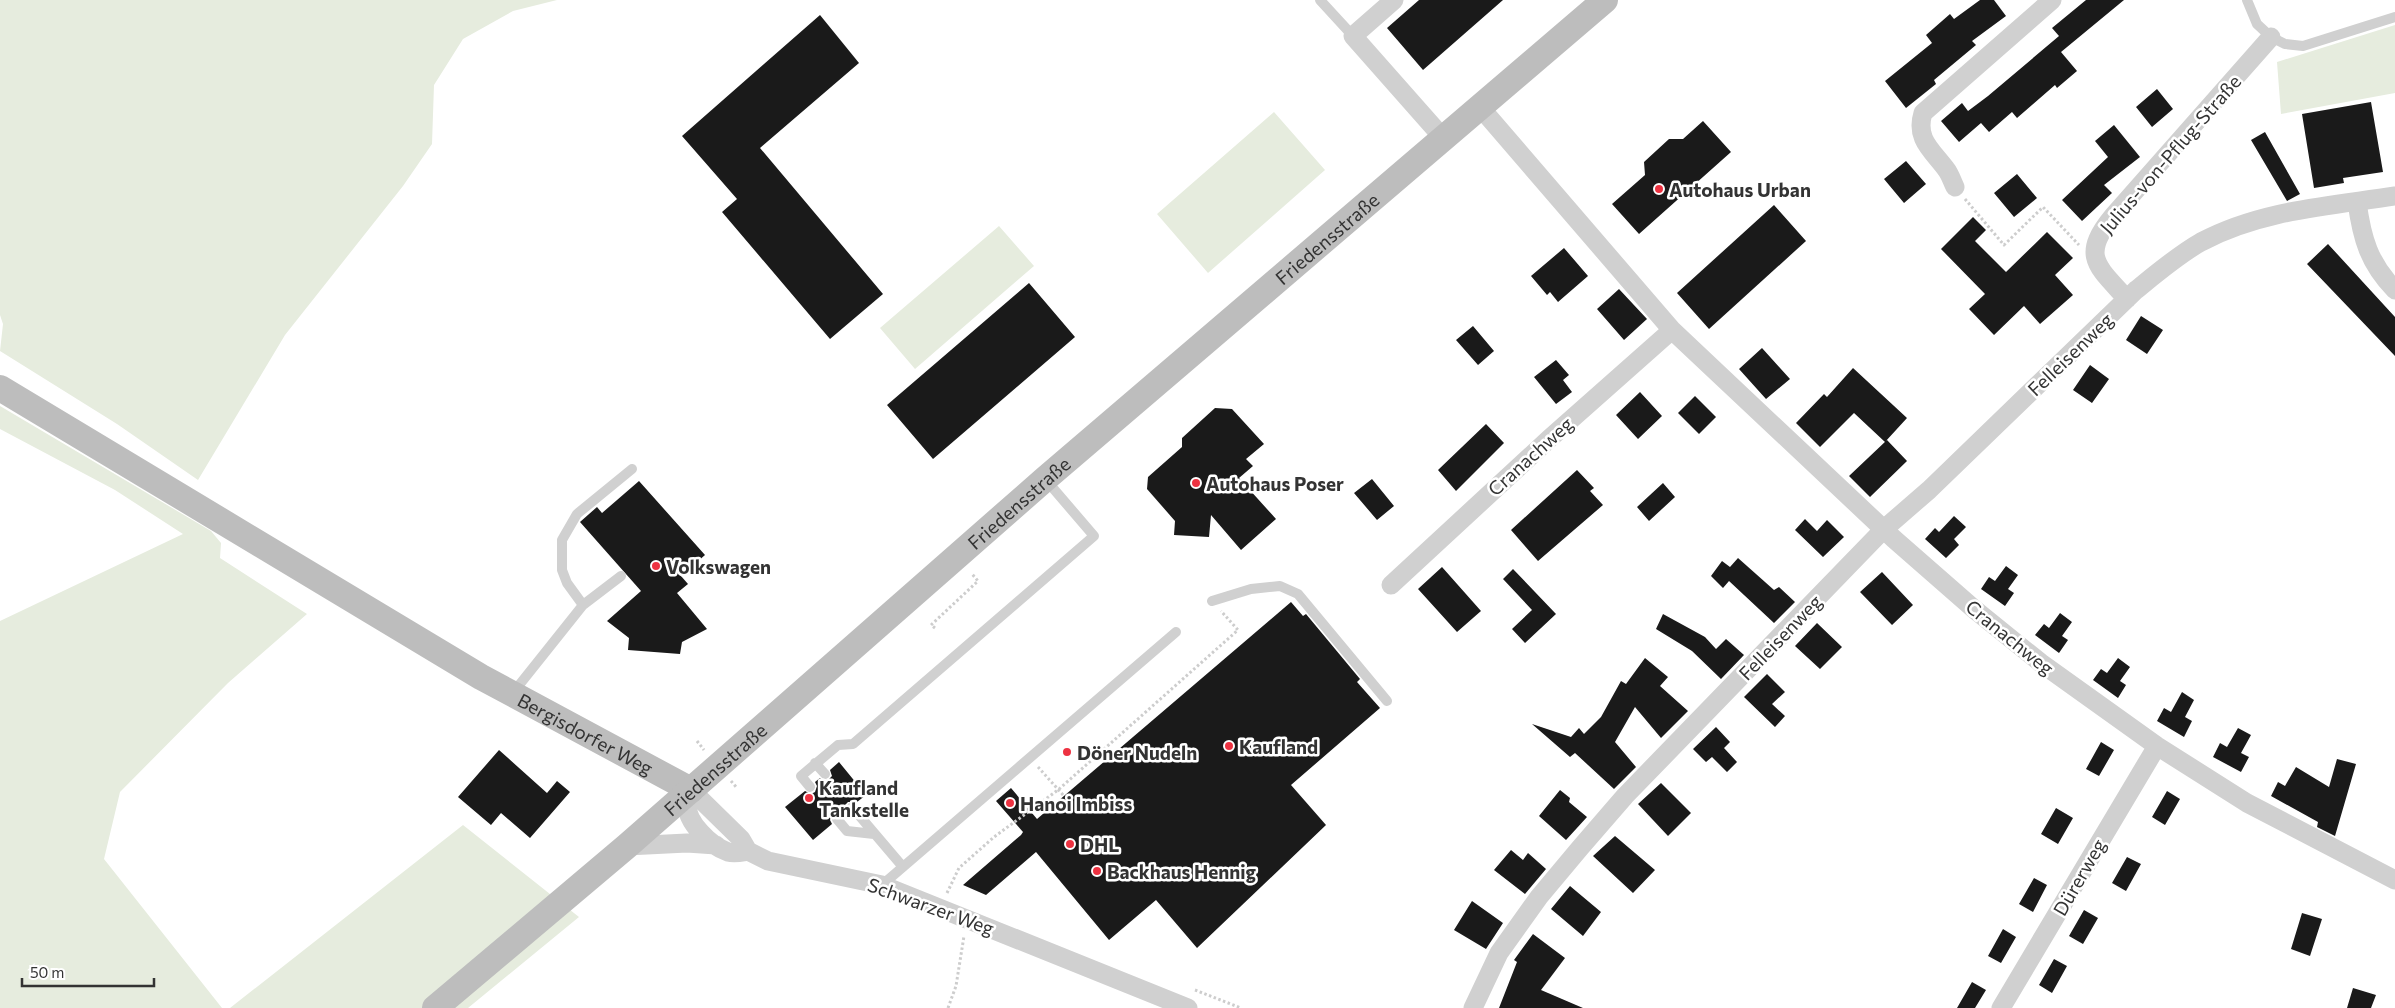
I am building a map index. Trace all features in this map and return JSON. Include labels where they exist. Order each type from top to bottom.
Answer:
[{"type":"street","points":[[1394,0],[1353,36],[1444,138]]},
{"type":"street","name":"Friedensstraße","points":[[435,1008],[627,846],[1045,479],[1605,0]]},
{"type":"street","points":[[1955,187],[1948,171],[1923,142],[1920,130],[1923,113],[2052,0]]},
{"type":"street","name":"Julius-von-Pflug-Straße","points":[[2127,299],[2101,271],[2094,250],[2102,229],[2271,37]]},
{"type":"street","name":"Cranachweg","points":[[1480,107],[1672,330],[1884,529],[1974,609],[2041,663],[2157,746],[2247,803],[2395,880]]},
{"type":"street","name":"Felleisenweg","points":[[1473,1008],[1499,953],[1539,897],[1625,796],[1884,529],[1929,490],[2127,299],[2182,254],[2217,235],[2267,217],[2294,211],[2395,196]]},
{"type":"street","points":[[2357,202],[2366,248],[2384,279],[2395,290]]},
{"type":"street","name":"Cranachweg","points":[[1391,585],[1549,439],[1672,330]]},
{"type":"street","name":"Bergisdorfer Weg","points":[[0,388],[480,677],[691,790]]},
{"type":"street","name":"Dürerweg","points":[[2001,1008],[2157,746]]},
{"type":"street","points":[[691,790],[687,802],[688,813],[702,834],[729,853],[748,851]]},
{"type":"street","name":"Schwarzer Weg","points":[[691,790],[741,839],[748,851],[768,861],[784,866],[882,885],[1188,1008]]},
{"type":"street","points":[[627,846],[687,842],[716,845]]},
{"type":"lane","points":[[1320,0],[1353,36]]},
{"type":"lane","points":[[2247,0],[2257,24],[2271,37],[2285,44],[2303,46],[2395,17]]},
{"type":"lane","points":[[583,605],[567,583],[562,570],[562,540],[577,514],[632,469]]},
{"type":"lane","points":[[810,787],[801,776],[815,763],[838,745],[853,744],[1094,536],[1045,479]]},
{"type":"lane","points":[[511,695],[583,605],[621,576]]},
{"type":"lane","points":[[1212,601],[1251,589],[1280,586],[1298,594],[1387,701]]},
{"type":"lane","points":[[882,885],[1176,632]]},
{"type":"lane","points":[[815,763],[825,774]]},
{"type":"lane","points":[[852,807],[903,867]]},
{"type":"lane","points":[[837,819],[847,831],[874,834]]},
{"type":"path","points":[[1955,187],[2004,244],[2043,207],[2084,248],[2094,250]]},
{"type":"path","points":[[935,628],[931,625],[978,581],[972,574]]},
{"type":"path","points":[[947,893],[959,868],[994,838],[1058,790],[1238,630],[1212,601]]},
{"type":"path","points":[[1029,758],[1064,796]]},
{"type":"path","points":[[948,1008],[962,964],[967,918]]},
{"type":"shaded area","points":[[0,0],[557,0],[513,11],[463,39],[434,85],[432,144],[403,186],[285,335],[198,480],[117,424],[0,351],[3,324],[0,315]]},
{"type":"shaded area","points":[[2395,25],[2395,93],[2281,114],[2277,62]]},
{"type":"shaded area","points":[[1274,112],[1325,170],[1208,273],[1157,214]]},
{"type":"shaded area","points":[[999,226],[1034,266],[915,369],[880,328]]},
{"type":"shaded area","points":[[0,406],[211,531],[221,543],[220,558],[307,614],[228,683],[120,792],[104,859],[222,1008],[0,1008],[0,621],[183,534],[115,490],[0,429]]},
{"type":"shaded area","points":[[463,825],[579,917],[468,1008],[230,1008]]},
{"type":"building","points":[[1419,0],[1503,0],[1423,70],[1387,28]]},
{"type":"building","points":[[1980,0],[1994,0],[2006,16],[1972,41],[1976,45],[1934,80],[1936,84],[1906,108],[1885,81],[1932,43],[1926,35],[1950,14],[1954,19]]},
{"type":"building","points":[[2086,0],[2124,0],[2061,52],[2077,71],[2057,88],[2055,85],[2017,118],[2012,112],[1989,132],[1981,123],[1959,142],[1941,121],[1962,103],[1968,111],[1988,96],[2059,36],[2052,28]]},
{"type":"building","points":[[820,15],[859,63],[760,148],[883,294],[830,339],[722,212],[737,199],[682,136]]},
{"type":"building","points":[[2157,89],[2173,109],[2152,127],[2136,107]]},
{"type":"building","points":[[2371,102],[2383,172],[2343,178],[2344,183],[2314,188],[2302,114]]},
{"type":"building","name":"Autohaus Urban","points":[[1703,121],[1731,152],[1639,234],[1612,204],[1645,175],[1644,162],[1669,139],[1683,139]]},
{"type":"building","points":[[2114,125],[2140,157],[2104,185],[2112,193],[2082,221],[2062,200],[2108,157],[2095,141]]},
{"type":"building","points":[[2265,132],[2300,194],[2287,201],[2251,140]]},
{"type":"building","points":[[1906,161],[1926,184],[1904,203],[1884,179]]},
{"type":"building","points":[[2017,174],[2037,198],[2014,217],[1994,193]]},
{"type":"building","points":[[1774,205],[1806,241],[1709,329],[1677,293]]},
{"type":"building","points":[[1973,217],[1986,230],[1975,241],[2006,272],[2047,232],[2073,258],[2055,275],[2073,295],[2040,324],[2024,306],[1994,335],[1969,309],[1985,294],[1941,249]]},
{"type":"building","points":[[2328,244],[2395,317],[2395,356],[2307,264]]},
{"type":"building","points":[[1564,248],[1588,276],[1558,302],[1550,292],[1547,295],[1531,276]]},
{"type":"building","points":[[1029,283],[1075,337],[933,459],[887,405]]},
{"type":"building","points":[[1619,289],[1647,319],[1624,340],[1597,309]]},
{"type":"building","points":[[2141,316],[2163,330],[2147,354],[2126,340]]},
{"type":"building","points":[[1473,326],[1494,351],[1478,365],[1456,340]]},
{"type":"building","points":[[1762,348],[1790,379],[1766,399],[1739,369]]},
{"type":"building","points":[[1556,360],[1569,375],[1563,380],[1572,392],[1556,404],[1534,377]]},
{"type":"building","points":[[2090,365],[2109,379],[2092,403],[2073,390]]},
{"type":"building","points":[[1853,368],[1907,418],[1885,442],[1854,413],[1820,447],[1796,423],[1824,394],[1827,397]]},
{"type":"building","points":[[1640,392],[1662,416],[1638,439],[1616,415]]},
{"type":"building","points":[[1695,396],[1716,417],[1699,434],[1678,413]]},
{"type":"building","name":"Autohaus Poser","points":[[1215,408],[1232,409],[1264,444],[1246,459],[1253,466],[1239,478],[1276,519],[1241,550],[1211,515],[1209,537],[1174,535],[1175,521],[1147,489],[1148,477],[1182,447],[1182,438]]},
{"type":"building","points":[[1486,424],[1504,443],[1456,491],[1438,470]]},
{"type":"building","points":[[1887,440],[1907,461],[1870,497],[1849,476]]},
{"type":"building","points":[[1577,470],[1594,488],[1590,491],[1603,505],[1538,561],[1511,530]]},
{"type":"building","points":[[1372,479],[1394,506],[1377,520],[1354,493]]},
{"type":"building","name":"Volkswagen","points":[[639,481],[705,555],[681,576],[688,584],[677,593],[707,629],[682,642],[680,654],[628,650],[629,638],[607,621],[641,591],[580,522],[597,507],[602,513]]},
{"type":"building","points":[[1663,483],[1675,497],[1649,521],[1637,507]]},
{"type":"building","points":[[1954,516],[1966,527],[1954,539],[1959,545],[1946,558],[1925,539],[1935,528],[1939,532]]},
{"type":"building","points":[[1805,519],[1817,531],[1827,520],[1844,537],[1823,557],[1795,530]]},
{"type":"building","points":[[1738,558],[1774,590],[1779,587],[1795,602],[1774,623],[1729,581],[1723,588],[1711,576],[1722,561],[1730,567]]},
{"type":"building","points":[[2006,566],[2018,575],[2008,589],[2014,593],[2005,606],[1981,589],[1989,577],[1995,581]]},
{"type":"building","points":[[1442,567],[1481,611],[1457,632],[1418,589]]},
{"type":"building","points":[[1513,569],[1556,614],[1525,643],[1512,629],[1532,610],[1503,579]]},
{"type":"building","points":[[1882,572],[1913,605],[1892,625],[1860,592]]},
{"type":"building","name":"Kaufland","points":[[1291,602],[1303,616],[1306,614],[1360,679],[1357,682],[1380,708],[1291,785],[1326,825],[1197,948],[1156,900],[1109,940],[1036,852],[986,895],[963,885],[1023,832],[996,801],[1011,788],[1037,819]]},
{"type":"building","points":[[2060,613],[2072,622],[2062,636],[2068,640],[2059,653],[2035,635],[2044,624],[2049,628]]},
{"type":"building","points":[[1663,614],[1705,637],[1716,649],[1726,639],[1744,655],[1721,679],[1692,651],[1656,629]]},
{"type":"building","points":[[1817,623],[1842,647],[1820,669],[1795,646]]},
{"type":"building","points":[[1645,658],[1668,677],[1660,686],[1688,711],[1661,738],[1635,707],[1615,742],[1636,767],[1614,789],[1575,753],[1570,757],[1532,724],[1571,737],[1579,728],[1584,734],[1601,717],[1621,681],[1626,684]]},
{"type":"building","points":[[2118,658],[2130,667],[2120,681],[2126,685],[2118,698],[2093,680],[2101,669],[2107,673]]},
{"type":"building","points":[[1767,674],[1785,692],[1772,704],[1785,716],[1775,727],[1744,697]]},
{"type":"building","points":[[2182,692],[2194,700],[2185,717],[2192,721],[2184,737],[2157,721],[2164,708],[2171,712]]},
{"type":"building","points":[[1716,727],[1730,742],[1724,748],[1737,762],[1727,772],[1712,757],[1706,762],[1693,749]]},
{"type":"building","points":[[2238,728],[2251,735],[2241,753],[2249,757],[2241,772],[2213,757],[2220,743],[2227,747]]},
{"type":"building","points":[[2101,742],[2114,750],[2099,776],[2086,769]]},
{"type":"building","points":[[499,750],[547,793],[557,781],[570,792],[530,838],[501,813],[491,825],[458,797]]},
{"type":"building","points":[[2337,759],[2356,764],[2335,836],[2317,827],[2318,822],[2271,796],[2278,782],[2285,786],[2296,767],[2329,787]]},
{"type":"building","points":[[839,762],[866,795],[857,802],[848,802],[845,805],[847,811],[842,815],[836,812],[832,814],[830,820],[832,824],[813,840],[785,807],[805,791],[811,794],[815,792],[817,786],[815,782],[820,778],[823,781],[829,779],[832,776],[830,770]]},
{"type":"building","points":[[1661,783],[1691,813],[1668,836],[1638,804]]},
{"type":"building","points":[[1560,790],[1570,798],[1569,802],[1587,817],[1566,840],[1539,816]]},
{"type":"building","points":[[2167,791],[2180,799],[2165,825],[2152,817]]},
{"type":"building","points":[[2056,808],[2073,818],[2058,844],[2041,834]]},
{"type":"building","points":[[1615,836],[1655,870],[1633,893],[1593,856]]},
{"type":"building","points":[[1511,850],[1523,860],[1528,853],[1546,869],[1525,894],[1494,870]]},
{"type":"building","points":[[2127,857],[2141,864],[2126,891],[2112,883]]},
{"type":"building","points":[[2034,878],[2047,885],[2033,912],[2019,904]]},
{"type":"building","points":[[1570,886],[1601,912],[1583,936],[1551,909]]},
{"type":"building","points":[[1472,901],[1503,923],[1486,949],[1454,930]]},
{"type":"building","points":[[2084,910],[2098,918],[2083,944],[2069,936]]},
{"type":"building","points":[[2302,913],[2322,919],[2310,956],[2291,949]]},
{"type":"building","points":[[2003,929],[2016,937],[2001,963],[1988,956]]},
{"type":"building","points":[[1533,934],[1565,958],[1541,990],[1583,1008],[1499,1008],[1517,962],[1514,960]]},
{"type":"building","points":[[2054,959],[2067,966],[2052,993],[2039,985]]},
{"type":"building","points":[[1972,982],[1986,990],[1975,1008],[1957,1008]]},
{"type":"building","points":[[2353,988],[2376,995],[2371,1008],[2347,1008]]},
{"type":"place","name":"Autohaus Urban","points":[[1659,189]]},
{"type":"place","name":"Autohaus Poser","points":[[1196,483]]},
{"type":"place","name":"Volkswagen","points":[[656,566]]},
{"type":"place","name":"Kaufland","points":[[1229,746]]},
{"type":"place","name":"Döner Nudeln","points":[[1067,752]]},
{"type":"place","name":"Kaufland Tankstelle","points":[[809,798]]},
{"type":"place","name":"Hanoi Imbiss","points":[[1010,803]]},
{"type":"place","name":"DHL","points":[[1070,844]]},
{"type":"place","name":"Backhaus Hennig","points":[[1097,871]]}]
